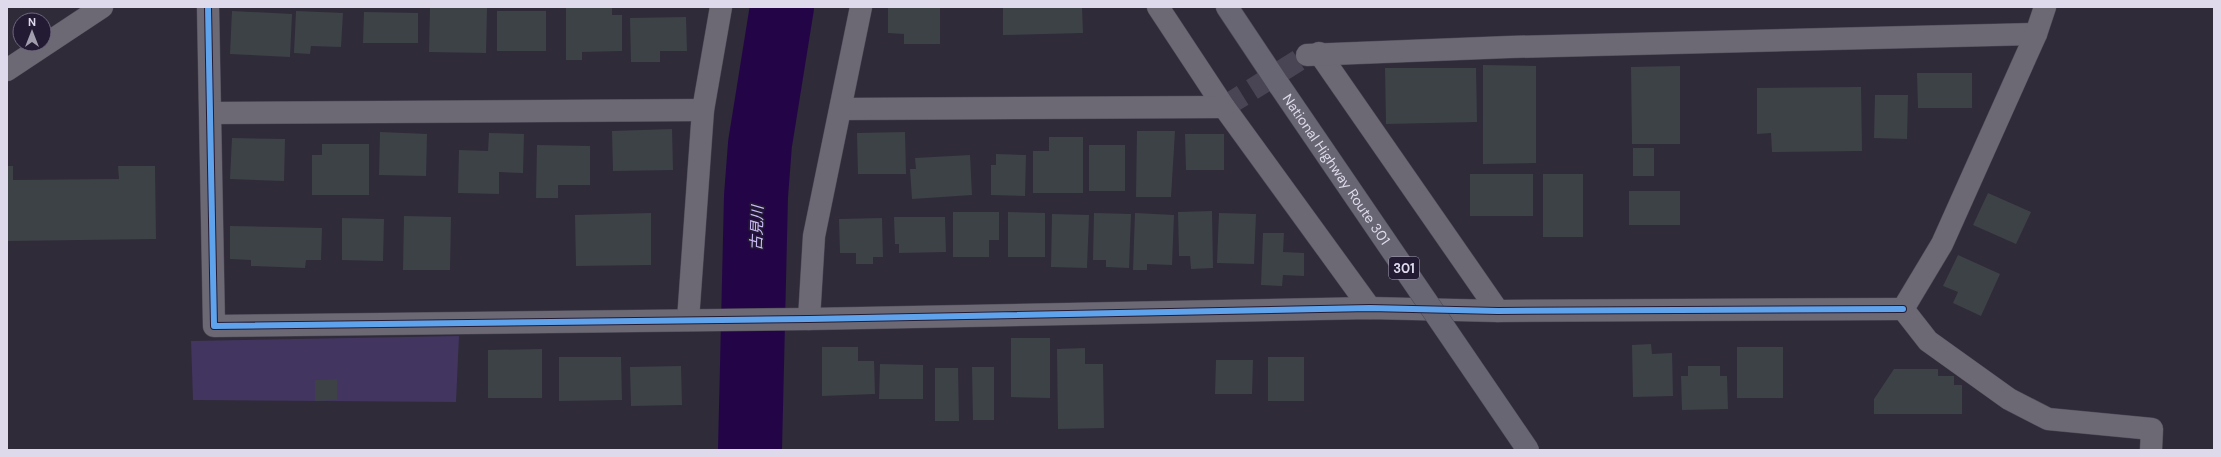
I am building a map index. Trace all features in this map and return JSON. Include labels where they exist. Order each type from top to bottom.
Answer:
[{"type":"highway","name":"National Highway Route 301","points":[[1227,7],[1528,450]]},
{"type":"street","points":[[7,70],[102,7]]},
{"type":"street","points":[[208,7],[214,326],[801,319],[1370,308],[1498,311],[1903,309]]},
{"type":"street","points":[[688,320],[703,110],[721,7]]},
{"type":"street","points":[[801,319],[814,236],[861,7]]},
{"type":"street","points":[[1158,7],[1224,107],[1370,308]]},
{"type":"street","points":[[1903,309],[1942,244],[2036,34],[2045,7]]},
{"type":"street","points":[[1498,311],[1313,54],[2036,34]]},
{"type":"street","points":[[841,109],[1224,107]]},
{"type":"street","points":[[211,113],[703,110]]},
{"type":"street","points":[[1903,309],[1928,341],[2009,399],[2048,419],[2152,428],[2151,450]]},
{"type":"shaded area","points":[[459,336],[456,402],[193,400],[191,341]]},
{"type":"building","points":[[566,7],[612,7],[612,15],[622,15],[622,51],[582,52],[582,60],[566,60]]},
{"type":"building","points":[[888,7],[940,7],[940,44],[904,44],[904,34],[888,33]]},
{"type":"building","points":[[1003,7],[1082,7],[1083,33],[1003,35]]},
{"type":"building","points":[[430,8],[487,8],[486,53],[429,52]]},
{"type":"building","points":[[232,11],[292,14],[290,57],[230,54]]},
{"type":"building","points":[[296,11],[343,13],[341,47],[311,46],[310,54],[294,53]]},
{"type":"building","points":[[497,11],[546,11],[546,51],[497,51]]},
{"type":"building","points":[[364,12],[418,13],[418,43],[363,43]]},
{"type":"building","points":[[686,17],[687,51],[660,51],[660,62],[631,62],[630,18]]},
{"type":"building","points":[[1483,65],[1536,66],[1536,163],[1483,164]]},
{"type":"building","points":[[1680,66],[1680,144],[1632,144],[1631,67]]},
{"type":"building","points":[[1385,68],[1476,68],[1477,122],[1386,124]]},
{"type":"building","points":[[1917,73],[1972,73],[1972,108],[1918,108]]},
{"type":"building","points":[[1861,87],[1862,151],[1772,152],[1771,133],[1757,134],[1757,88]]},
{"type":"building","points":[[1875,95],[1908,95],[1907,139],[1874,138]]},
{"type":"building","points":[[672,129],[673,170],[613,171],[612,131]]},
{"type":"building","points":[[1137,131],[1175,131],[1171,197],[1136,197]]},
{"type":"building","points":[[380,132],[427,134],[426,176],[379,175]]},
{"type":"building","points":[[905,132],[906,174],[858,174],[857,133]]},
{"type":"building","points":[[489,133],[524,134],[523,173],[499,172],[499,194],[458,193],[459,150],[488,151]]},
{"type":"building","points":[[1185,134],[1224,134],[1224,170],[1186,170]]},
{"type":"building","points":[[1049,137],[1083,137],[1083,193],[1033,193],[1033,151],[1049,151]]},
{"type":"building","points":[[232,138],[285,139],[284,181],[230,179]]},
{"type":"building","points":[[322,144],[369,144],[369,195],[312,195],[312,155],[322,155]]},
{"type":"building","points":[[537,145],[590,146],[590,185],[558,185],[558,198],[536,198]]},
{"type":"building","points":[[1089,145],[1125,145],[1125,191],[1089,191]]},
{"type":"building","points":[[1633,148],[1654,148],[1654,176],[1633,176]]},
{"type":"building","points":[[996,154],[1026,155],[1025,196],[991,195],[991,165],[996,165]]},
{"type":"building","points":[[970,155],[972,195],[912,199],[910,169],[916,169],[915,158]]},
{"type":"building","points":[[7,166],[13,166],[13,180],[119,179],[118,166],[155,166],[156,239],[7,241]]},
{"type":"building","points":[[1470,174],[1533,174],[1533,216],[1470,216]]},
{"type":"building","points":[[1543,174],[1583,174],[1583,237],[1543,237]]},
{"type":"building","points":[[1629,191],[1680,191],[1680,225],[1629,225]]},
{"type":"building","points":[[1988,193],[2031,212],[2016,244],[1973,225]]},
{"type":"building","points":[[1212,211],[1213,268],[1191,269],[1190,256],[1179,256],[1178,212]]},
{"type":"building","points":[[953,212],[999,212],[999,240],[989,240],[989,257],[953,257]]},
{"type":"building","points":[[1008,212],[1045,213],[1045,257],[1008,257]]},
{"type":"building","points":[[651,213],[651,265],[576,266],[575,215]]},
{"type":"building","points":[[1094,213],[1131,214],[1129,268],[1106,267],[1106,260],[1093,260]]},
{"type":"building","points":[[1135,213],[1174,215],[1172,265],[1147,264],[1147,270],[1133,270]]},
{"type":"building","points":[[1219,213],[1256,214],[1254,264],[1217,263]]},
{"type":"building","points":[[1052,214],[1089,215],[1087,268],[1051,267]]},
{"type":"building","points":[[404,216],[451,217],[450,270],[403,270]]},
{"type":"building","points":[[894,217],[945,217],[946,252],[899,253],[899,244],[895,244]]},
{"type":"building","points":[[342,218],[384,219],[383,261],[342,260]]},
{"type":"building","points":[[882,218],[883,257],[873,257],[873,264],[856,264],[856,253],[840,253],[839,219]]},
{"type":"building","points":[[230,226],[322,228],[321,260],[306,260],[305,268],[251,266],[251,260],[230,259]]},
{"type":"building","points":[[1263,233],[1284,233],[1283,252],[1304,253],[1304,276],[1283,275],[1282,286],[1261,285]]},
{"type":"building","points":[[1958,255],[2000,274],[1981,316],[1953,303],[1958,292],[1943,286]]},
{"type":"building","points":[[1011,338],[1050,338],[1050,398],[1011,397]]},
{"type":"building","points":[[1651,344],[1652,354],[1672,353],[1673,396],[1633,397],[1632,345]]},
{"type":"building","points":[[822,347],[858,347],[858,361],[874,361],[875,394],[822,396]]},
{"type":"building","points":[[1737,347],[1783,347],[1783,398],[1737,398]]},
{"type":"building","points":[[1085,348],[1085,364],[1103,364],[1104,428],[1058,429],[1057,349]]},
{"type":"building","points":[[542,349],[542,398],[488,398],[488,350]]},
{"type":"building","points":[[559,357],[621,357],[622,400],[559,401]]},
{"type":"building","points":[[1268,357],[1304,357],[1304,401],[1268,401]]},
{"type":"building","points":[[1216,360],[1253,360],[1252,394],[1215,394]]},
{"type":"building","points":[[880,364],[923,365],[923,399],[879,399]]},
{"type":"building","points":[[681,366],[682,405],[631,406],[630,367]]},
{"type":"building","points":[[1688,366],[1720,366],[1720,376],[1727,376],[1728,409],[1682,410],[1681,376],[1688,376]]},
{"type":"building","points":[[972,367],[994,367],[994,420],[973,420]]},
{"type":"building","points":[[935,368],[958,368],[959,421],[935,421]]},
{"type":"building","points":[[1894,369],[1938,369],[1938,376],[1954,376],[1954,385],[1962,385],[1962,414],[1874,414],[1874,399]]},
{"type":"building","points":[[337,379],[337,400],[315,401],[315,380]]},
{"type":"waterway","name":"古見川","points":[[750,450],[756,196],[760,144],[782,7]]},
{"type":"tunnel","points":[[1224,107],[1307,55]]},
{"type":"cycle path","points":[[208,7],[214,326],[809,319],[1370,308],[1498,311],[1903,309]]}]
